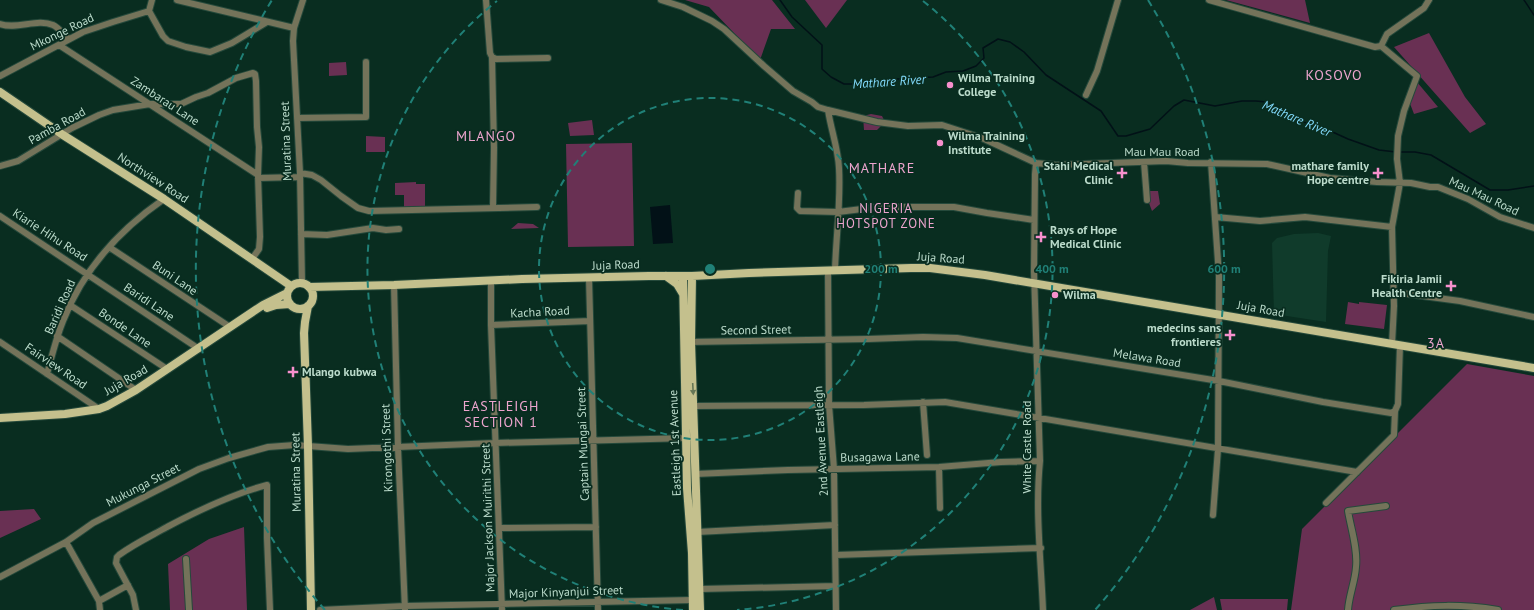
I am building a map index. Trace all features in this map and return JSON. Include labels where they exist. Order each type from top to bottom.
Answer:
[{"type":"main road","name":"Northview Road","points":[[0,92],[63,135],[164,199],[252,259],[289,290]]},
{"type":"main road","name":"Juja Road","points":[[309,287],[394,285],[491,280],[687,276],[831,270],[930,268],[974,273],[1534,368]]},
{"type":"main road","points":[[666,276],[677,284],[687,295],[700,280],[716,275]]},
{"type":"main road","name":"Eastleigh 1st Avenue","points":[[687,276],[693,610]]},
{"type":"main road","points":[[302,283],[309,287],[313,300],[308,306],[301,309],[293,306],[288,301],[289,290],[302,283]]},
{"type":"main road","name":"Juja Road","points":[[313,296],[338,286]]},
{"type":"main road","name":"Juja Road","points":[[0,418],[65,414],[99,409],[136,390],[246,316],[289,290]]},
{"type":"main road","name":"Juja Road","points":[[246,316],[276,305],[293,306]]},
{"type":"main road","name":"Muratina Street","points":[[293,306],[301,319],[304,333]]},
{"type":"main road","name":"Muratina Street","points":[[308,306],[304,333],[311,610]]},
{"type":"main road","name":"Eastleigh 1st Avenue","points":[[688,342],[694,406],[690,438],[695,474],[700,610]]},
{"type":"street","points":[[152,0],[149,11],[163,36],[168,41],[186,47],[210,52],[232,43],[267,22]]},
{"type":"street","points":[[177,0],[294,28]]},
{"type":"street","name":"Muratina Street","points":[[302,283],[295,60],[293,52],[294,28],[303,0]]},
{"type":"street","points":[[486,0],[489,47],[492,57],[494,148],[493,208]]},
{"type":"street","name":"Mau Mau Road","points":[[661,0],[699,14],[724,29],[776,77],[818,107],[828,110],[877,122],[908,126],[942,125],[982,138],[1036,163],[1056,165],[1166,161],[1188,163],[1211,162],[1213,164],[1275,165],[1330,178],[1438,186],[1468,198],[1500,217],[1534,228]]},
{"type":"street","points":[[1086,95],[1097,71],[1118,0]]},
{"type":"street","points":[[1209,0],[1375,47],[1381,46],[1417,76],[1404,111],[1398,136],[1400,183],[1392,227],[1393,292],[1398,404],[1395,411],[1394,435],[1326,503]]},
{"type":"street","points":[[1381,46],[1387,34],[1424,8],[1429,0]]},
{"type":"street","name":"Mkonge Road","points":[[0,76],[69,39],[95,28],[149,11]]},
{"type":"street","points":[[0,24],[5,26],[51,24],[69,39]]},
{"type":"street","name":"Zambarau Lane","points":[[60,45],[258,177]]},
{"type":"street","points":[[492,57],[496,59],[548,58]]},
{"type":"street","points":[[297,118],[366,117],[366,62]]},
{"type":"street","name":"Pamba Road","points":[[0,166],[18,161],[63,135],[72,128],[99,115],[114,110],[150,104],[181,104],[208,93],[236,78],[251,73],[255,74],[256,81],[259,147],[258,177]]},
{"type":"street","name":"2nd Avenue Eastleigh","points":[[828,110],[838,155],[838,212],[831,270],[828,339],[829,405],[834,469],[836,610]]},
{"type":"street","points":[[1144,162],[1147,200]]},
{"type":"street","points":[[1211,162],[1219,263],[1218,449],[1213,515]]},
{"type":"street","name":"White Castle Road","points":[[1036,163],[1034,220],[1035,284],[1040,461],[1039,517],[1043,610]]},
{"type":"street","points":[[252,259],[259,249],[260,244],[258,177],[312,175],[334,189],[358,208],[368,211],[537,207]]},
{"type":"street","points":[[798,193],[798,210],[838,212],[878,207],[950,207],[1034,220]]},
{"type":"street","name":"Baridi Road","points":[[47,374],[58,336],[70,305],[87,273],[109,246],[143,214],[164,199]]},
{"type":"street","name":"Kiarie Hihu Road","points":[[0,216],[87,273]]},
{"type":"street","points":[[1215,217],[1260,221],[1305,217],[1392,227]]},
{"type":"street","points":[[301,234],[327,235],[355,232],[373,228],[386,230],[399,229]]},
{"type":"street","name":"Buni Lane","points":[[109,246],[230,327]]},
{"type":"street","name":"Baridi Lane","points":[[87,273],[199,349]]},
{"type":"street","name":"Captain Mungai Street","points":[[589,278],[598,610]]},
{"type":"street","name":"Major Jackson Muirithi Street","points":[[491,280],[491,325],[502,607]]},
{"type":"street","name":"Kirongothi Street","points":[[394,285],[398,448],[405,608]]},
{"type":"street","points":[[1393,292],[1460,301],[1534,317]]},
{"type":"street","name":"Bonde Lane","points":[[70,305],[167,369]]},
{"type":"street","name":"Kacha Road","points":[[491,325],[590,320]]},
{"type":"street","points":[[58,336],[136,390]]},
{"type":"street","name":"Melawa Road","points":[[828,339],[957,338],[1219,381],[1344,406],[1391,413],[1395,411]]},
{"type":"street","name":"Second Street","points":[[688,342],[828,339]]},
{"type":"street","name":"Fairview Road","points":[[0,342],[99,409]]},
{"type":"street","points":[[923,402],[927,455]]},
{"type":"street","points":[[694,406],[864,405],[945,402],[1006,414],[1039,418],[1357,472]]},
{"type":"street","name":"Mukunga Street","points":[[0,576],[66,542],[93,523],[199,469],[229,458],[268,447],[285,445],[348,449],[398,448],[495,443],[690,438]]},
{"type":"street","name":"Busagawa Lane","points":[[695,474],[788,470],[939,467],[1001,462],[1040,461]]},
{"type":"street","points":[[939,467],[940,508]]},
{"type":"street","points":[[136,610],[135,599],[116,563],[119,555],[139,542],[200,510],[248,490],[267,485],[267,538],[270,610]]},
{"type":"street","points":[[1347,610],[1356,567],[1356,557],[1348,511],[1386,506]]},
{"type":"street","points":[[697,532],[835,525]]},
{"type":"street","points":[[499,528],[596,527]]},
{"type":"street","points":[[66,542],[99,601],[100,610]]},
{"type":"street","points":[[836,556],[1040,548]]},
{"type":"street","points":[[186,559],[189,610]]},
{"type":"street","points":[[99,601],[128,586]]},
{"type":"street","points":[[700,589],[836,586]]},
{"type":"street","name":"Major Kinyanjui Street","points":[[320,610],[502,607],[598,602],[693,600]]},
{"type":"street","points":[[1394,610],[1450,605],[1498,610]]},
{"type":"shaded area","points":[[685,0],[772,0],[795,29],[771,29],[760,60],[709,7]]},
{"type":"shaded area","points":[[805,0],[847,0],[826,28]]},
{"type":"shaded area","points":[[1226,0],[1305,0],[1310,23]]},
{"type":"shaded area","points":[[1429,33],[1465,97],[1486,124],[1470,133],[1394,47]]},
{"type":"shaded area","points":[[346,62],[347,75],[329,76],[329,63]]},
{"type":"shaded area","points":[[1417,82],[1438,107],[1414,114],[1409,101]]},
{"type":"shaded area","points":[[871,114],[882,116],[885,122],[877,130],[864,130],[863,116]]},
{"type":"shaded area","points":[[592,120],[594,135],[570,136],[568,123]]},
{"type":"shaded area","points":[[366,136],[385,137],[385,152],[366,152]]},
{"type":"shaded area","points":[[632,143],[634,246],[568,247],[566,144]]},
{"type":"shaded area","points":[[416,182],[416,184],[425,184],[425,208],[404,208],[404,195],[395,195],[395,183]]},
{"type":"shaded area","points":[[1148,191],[1158,191],[1160,204],[1152,211],[1149,203]]},
{"type":"shaded area","points":[[670,205],[673,243],[653,244],[650,207]]},
{"type":"shaded area","points":[[518,223],[533,224],[539,228],[511,229]]},
{"type":"shaded area","points":[[1318,233],[1331,236],[1328,251],[1326,322],[1274,314],[1272,243],[1277,238],[1294,234]]},
{"type":"shaded area","points":[[1348,302],[1387,305],[1384,329],[1345,324]]},
{"type":"shaded area","points":[[1467,364],[1534,376],[1534,610],[1291,610],[1302,529]]},
{"type":"shaded area","points":[[34,509],[41,519],[0,538],[0,511]]},
{"type":"shaded area","points":[[244,527],[247,610],[170,610],[168,564],[209,539]]},
{"type":"shaded area","points":[[1214,597],[1217,610],[1190,610]]},
{"type":"shaded area","points":[[1220,599],[1288,599],[1287,610],[1222,610]]},
{"type":"waterway","name":"Mathare River","points":[[780,0],[792,17],[822,45],[822,69],[831,77],[844,84],[933,77],[946,72],[963,71],[976,66],[984,58],[983,48],[998,39],[1010,42],[1024,52],[1046,75],[1101,111],[1118,136],[1126,136],[1150,129],[1174,106],[1184,100],[1215,106],[1242,101],[1256,101],[1266,102],[1280,108],[1300,121],[1326,129],[1348,139],[1379,150],[1396,152]]},
{"type":"waterway","points":[[1524,0],[1534,15]]},
{"type":"waterway","name":"Mathare River","points":[[1400,152],[1415,152],[1431,155],[1490,190],[1508,190],[1534,186]]},
{"type":"place","name":"Wilma Training College","points":[[950,85]]},
{"type":"place","name":"Wilma Training Institute","points":[[940,143]]},
{"type":"place","name":"Stahi Medical Clinic","points":[[1122,173]]},
{"type":"place","name":"mathare family Hope centre","points":[[1378,173]]},
{"type":"place","name":"Rays of Hope Medical Clinic","points":[[1041,237]]},
{"type":"place","name":"Fikiria Jamii Health Centre","points":[[1451,286]]},
{"type":"place","name":"Wilma","points":[[1055,295]]},
{"type":"place","name":"medecins sans frontieres","points":[[1230,335]]},
{"type":"place","name":"Mlango kubwa","points":[[293,372]]},
{"type":"district","name":"KOSOVO","points":[[1334,75]]},
{"type":"district","name":"MLANGO","points":[[486,136]]},
{"type":"district","name":"MATHARE","points":[[882,168]]},
{"type":"district","name":"NIGERIA HOTSPOT ZONE","points":[[886,216]]},
{"type":"district","name":"3A","points":[[1436,343]]},
{"type":"district","name":"EASTLEIGH SECTION 1","points":[[501,414]]}]
